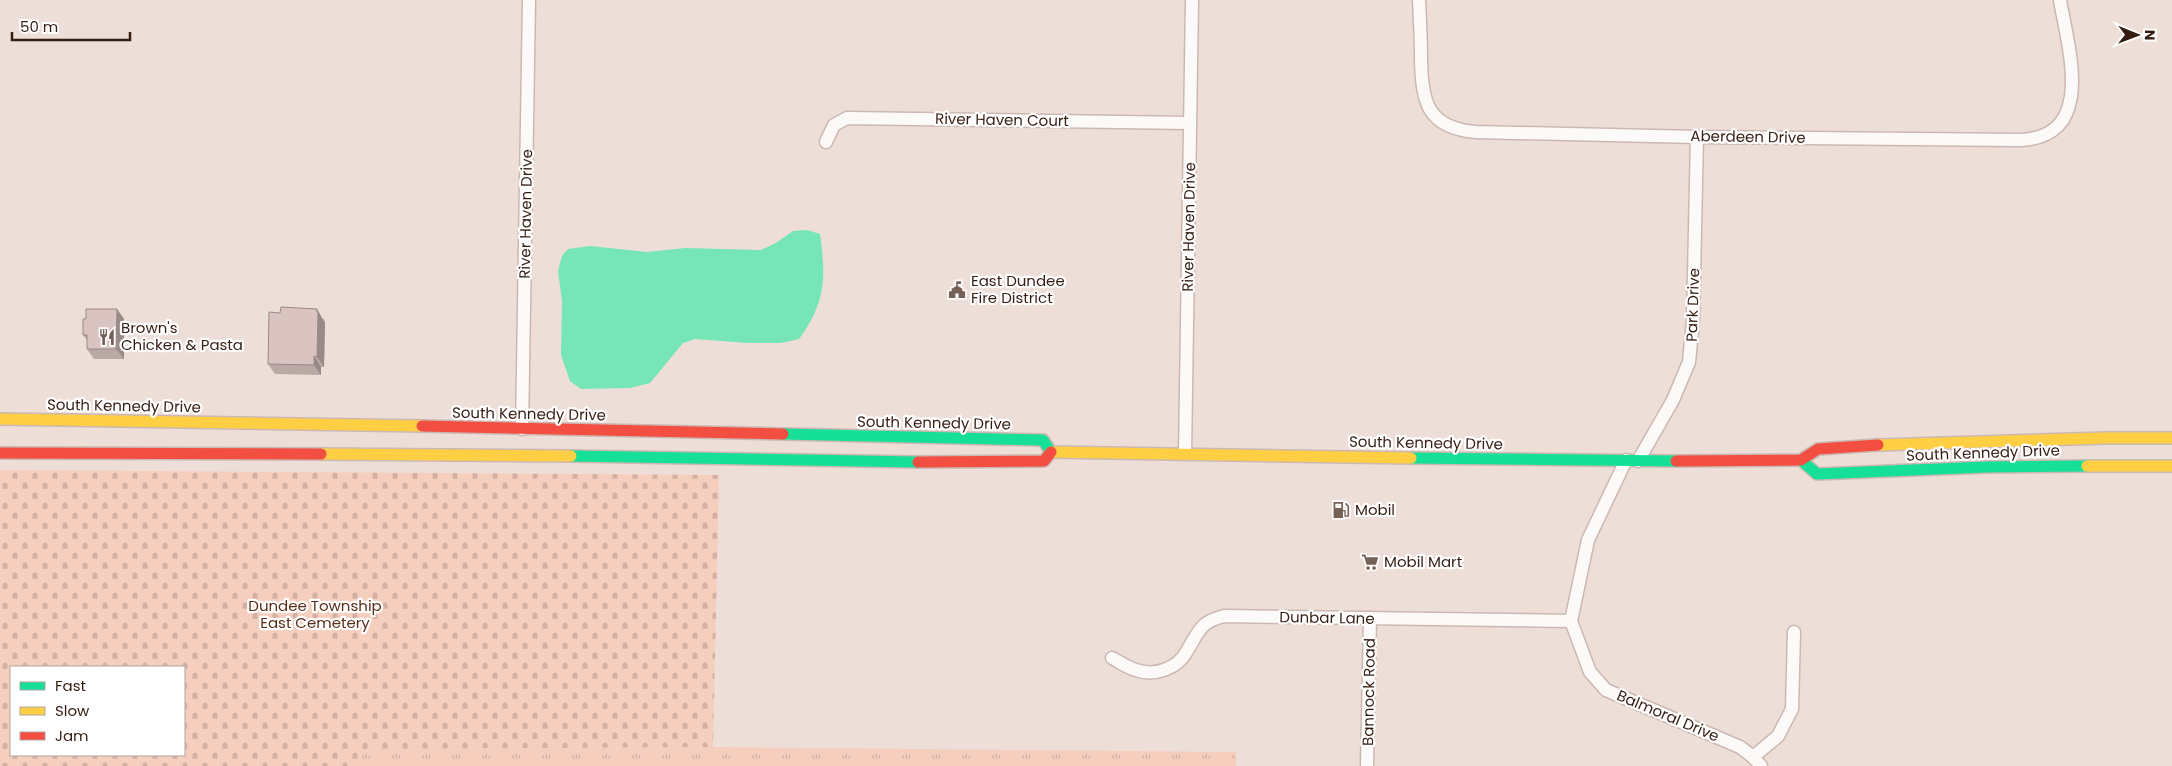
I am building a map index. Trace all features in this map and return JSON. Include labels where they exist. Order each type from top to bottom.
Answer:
[{"type":"main road","name":"South Kennedy Drive","points":[[0,419],[1043,440],[1051,452]]},
{"type":"main road","name":"South Kennedy Drive","points":[[1051,452],[1632,460],[1801,460],[1818,449],[1882,445],[2104,438],[2172,438]]},
{"type":"main road","name":"South Kennedy Drive","points":[[0,453],[514,455],[919,462],[1044,461],[1051,452]]},
{"type":"main road","name":"South Kennedy Drive","points":[[1801,460],[1817,474],[1986,466],[2172,466]]},
{"type":"street","name":"River Haven Drive","points":[[522,429],[529,0]]},
{"type":"street","name":"River Haven Drive","points":[[1185,454],[1192,0]]},
{"type":"street","name":"Aberdeen Drive","points":[[1419,0],[1422,88],[1425,99],[1434,114],[1448,126],[1464,131],[1697,137],[2026,140],[2045,135],[2060,121],[2071,103],[2073,90],[2060,0]]},
{"type":"street","name":"River Haven Court","points":[[826,142],[834,125],[847,118],[1190,123]]},
{"type":"street","name":"Park Drive","points":[[1632,460],[1675,395],[1689,362],[1693,322],[1697,137]]},
{"type":"street","points":[[1571,621],[1588,540],[1632,460]]},
{"type":"street","name":"Dunbar Lane","points":[[1112,658],[1138,671],[1158,672],[1170,668],[1186,654],[1201,627],[1210,619],[1224,616],[1571,621]]},
{"type":"street","name":"Bannock Road","points":[[1368,766],[1370,618]]},
{"type":"street","name":"Balmoral Drive","points":[[1571,621],[1590,672],[1606,690],[1740,747],[1757,761]]},
{"type":"street","points":[[1757,761],[1778,736],[1792,709],[1794,632]]},
{"type":"green space","name":"Dundee Township East Cemetery","points":[[0,470],[719,475],[713,747],[362,749],[361,766],[0,766]]},
{"type":"green space","points":[[713,747],[1236,752],[1236,766],[361,766],[361,749]]},
{"type":"shaded area","points":[[807,230],[820,234],[823,277],[822,289],[815,313],[799,339],[781,343],[748,343],[695,339],[683,343],[650,383],[630,388],[581,389],[570,381],[561,355],[562,301],[558,271],[562,256],[568,249],[590,246],[647,252],[685,248],[761,250],[776,243],[793,231]]},
{"type":"building","points":[[281,307],[317,309],[317,357],[314,356],[314,365],[268,364],[269,312],[280,313]]},
{"type":"building","points":[[86,309],[117,309],[116,349],[87,349],[87,335],[83,335],[83,319],[86,319]]},
{"type":"traffic: fast","points":[[783,434],[1043,440],[1051,452]]},
{"type":"traffic: fast","points":[[571,456],[918,462]]},
{"type":"traffic: fast","points":[[1411,458],[1676,461]]},
{"type":"traffic: fast","points":[[1801,460],[1817,474],[1986,467],[2087,466]]},
{"type":"traffic: slow","points":[[0,419],[422,426]]},
{"type":"traffic: slow","points":[[1878,445],[2104,438],[2172,438]]},
{"type":"traffic: slow","points":[[1051,452],[1411,458]]},
{"type":"traffic: slow","points":[[321,454],[571,456]]},
{"type":"traffic: slow","points":[[2087,466],[2172,466]]},
{"type":"traffic: jam","points":[[422,426],[783,434]]},
{"type":"traffic: jam","points":[[1676,461],[1801,460],[1818,449],[1878,445]]},
{"type":"traffic: jam","points":[[918,462],[1044,461],[1051,452]]},
{"type":"traffic: jam","points":[[0,453],[321,454]]},
{"type":"place","name":"East Dundee Fire District","points":[[957,290]]},
{"type":"place","name":"Brown's Chicken & Pasta","points":[[107,337]]},
{"type":"place","name":"Mobil","points":[[1341,510]]},
{"type":"place","name":"Mobil Mart","points":[[1370,562]]}]
